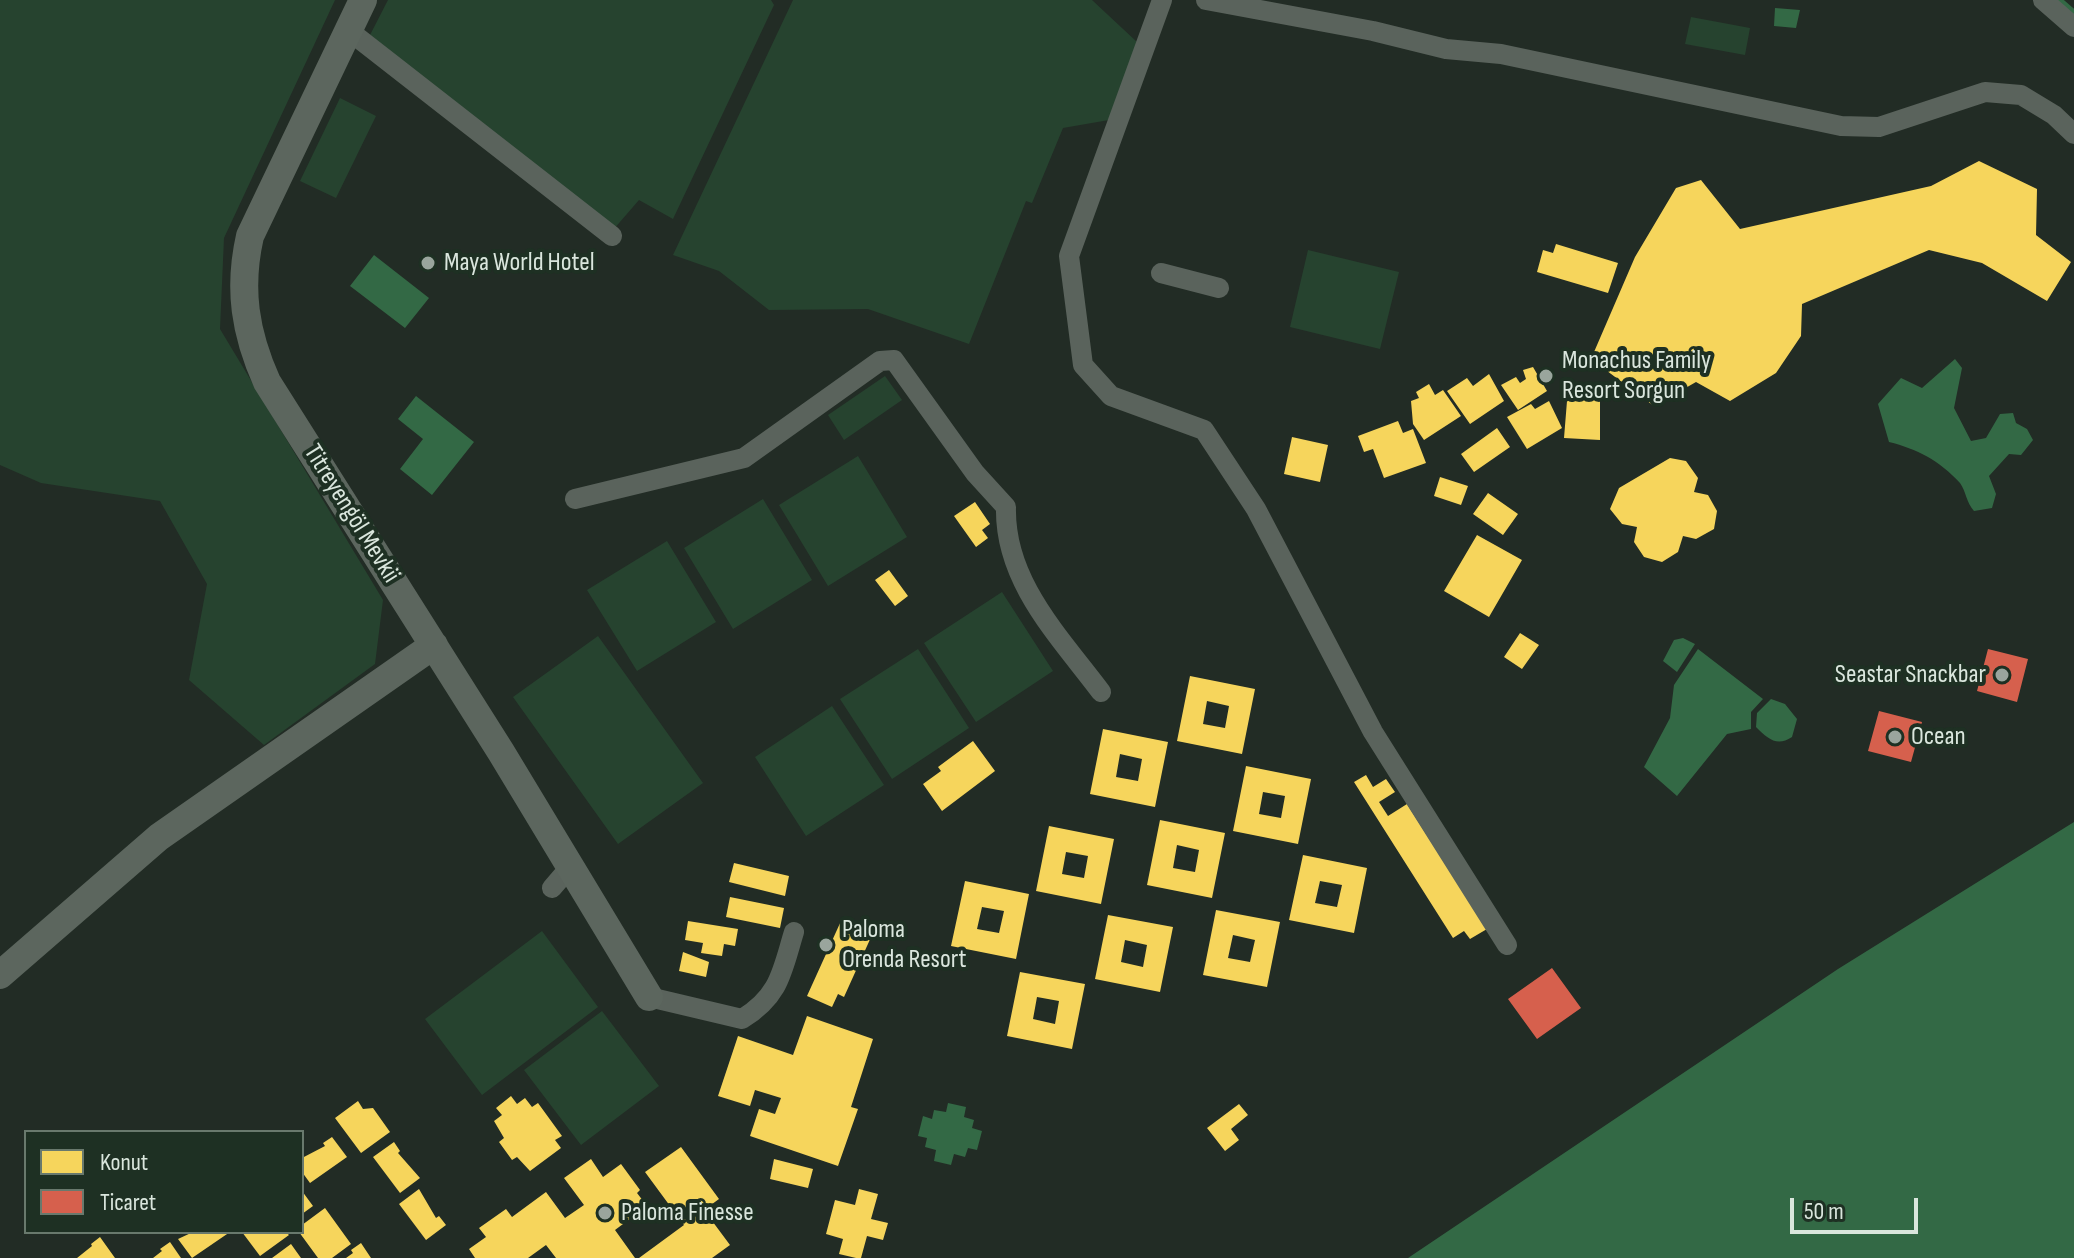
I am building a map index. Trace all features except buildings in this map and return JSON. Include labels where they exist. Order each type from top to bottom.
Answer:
[{"type":"street","name":"Titreyengöl Mevkii","points":[[363,0],[250,236],[242,269],[243,305],[253,350],[267,382],[434,645],[561,877],[649,997]]},
{"type":"street","points":[[1162,0],[1069,256],[1083,365],[1111,396],[1204,430],[1256,509],[1373,732],[1507,945]]},
{"type":"street","points":[[1206,0],[1387,34],[1446,49],[1501,54],[1841,126],[1879,127],[1985,92],[2021,95],[2054,115],[2074,134]]},
{"type":"street","points":[[2043,0],[2074,27]]},
{"type":"street","points":[[348,30],[612,236]]},
{"type":"street","points":[[1161,273],[1219,288]]},
{"type":"street","points":[[575,499],[744,458],[880,361],[894,360],[975,473],[1006,507],[1006,529],[1013,562],[1028,593],[1101,692]]},
{"type":"street","points":[[0,975],[159,837],[434,645]]},
{"type":"street","points":[[649,997],[742,1019],[761,1008],[777,989],[794,932]]},
{"type":"shaded area","points":[[0,0],[335,0],[224,238],[220,329],[383,600],[375,664],[264,745],[189,680],[207,584],[160,501],[41,483],[0,465]]},
{"type":"shaded area","points":[[388,0],[771,0],[774,5],[673,219],[639,200],[613,230],[370,35]]},
{"type":"shaded area","points":[[793,0],[1092,0],[1137,42],[1109,120],[1063,128],[1032,203],[1026,201],[969,344],[868,309],[769,310],[719,271],[673,255]]},
{"type":"shaded area","points":[[1775,8],[1800,10],[1796,28],[1774,26]]},
{"type":"shaded area","points":[[1691,17],[1750,28],[1745,55],[1685,44]]},
{"type":"shaded area","points":[[340,98],[376,116],[336,198],[300,181]]},
{"type":"shaded area","points":[[1308,250],[1399,272],[1380,349],[1290,327]]},
{"type":"shaded area","points":[[374,255],[429,298],[405,328],[350,286]]},
{"type":"shaded area","points":[[1955,359],[1962,368],[1954,408],[1971,441],[1986,438],[2000,414],[2013,413],[2016,423],[2027,429],[2033,440],[2021,455],[2009,454],[1989,476],[1996,494],[1992,508],[1974,511],[1960,483],[1944,468],[1918,452],[1889,442],[1878,404],[1901,378],[1922,388]]},
{"type":"shaded area","points":[[885,376],[902,400],[844,440],[828,415]]},
{"type":"shaded area","points":[[416,396],[474,442],[432,495],[400,469],[423,439],[398,419]]},
{"type":"shaded area","points":[[858,456],[907,537],[828,586],[779,505]]},
{"type":"shaded area","points":[[763,499],[812,580],[733,629],[684,548]]},
{"type":"shaded area","points":[[667,541],[716,622],[637,671],[587,590]]},
{"type":"shaded area","points":[[1002,592],[1053,671],[976,722],[924,643]]},
{"type":"shaded area","points":[[598,636],[703,783],[618,844],[513,697]]},
{"type":"shaded area","points":[[1683,638],[1695,644],[1677,672],[1663,661],[1674,640]]},
{"type":"shaded area","points":[[918,649],[969,728],[892,779],[840,699]]},
{"type":"shaded area","points":[[1698,649],[1763,699],[1751,712],[1751,729],[1727,734],[1677,796],[1644,767],[1670,718],[1674,685]]},
{"type":"shaded area","points":[[1771,699],[1785,704],[1797,719],[1792,737],[1787,740],[1773,740],[1756,727],[1757,713]]},
{"type":"shaded area","points":[[832,706],[884,785],[806,836],[755,757]]},
{"type":"shaded area","points":[[2074,822],[2074,1258],[1408,1258],[1838,969]]},
{"type":"shaded area","points":[[542,931],[598,1007],[482,1095],[425,1019]]},
{"type":"shaded area","points":[[602,1011],[659,1086],[581,1145],[524,1070]]},
{"type":"shaded area","points":[[948,1103],[966,1107],[964,1117],[974,1120],[972,1128],[982,1131],[977,1150],[968,1148],[965,1157],[954,1154],[951,1165],[934,1161],[936,1150],[925,1147],[927,1138],[918,1136],[923,1116],[932,1119],[934,1110],[946,1112]]},
{"type":"waterway","points":[[2060,0],[2074,12]]},
{"type":"place","name":"Maya World Hotel","points":[[428,263]]},
{"type":"place","name":"Monachus Family Resort Sorgun","points":[[1546,376]]},
{"type":"place","name":"Seastar Snackbar","points":[[2002,675]]},
{"type":"place","name":"Ocean","points":[[1895,737]]},
{"type":"place","name":"Paloma Orenda Resort","points":[[826,945]]},
{"type":"place","name":"Paloma Finesse","points":[[605,1213]]}]
